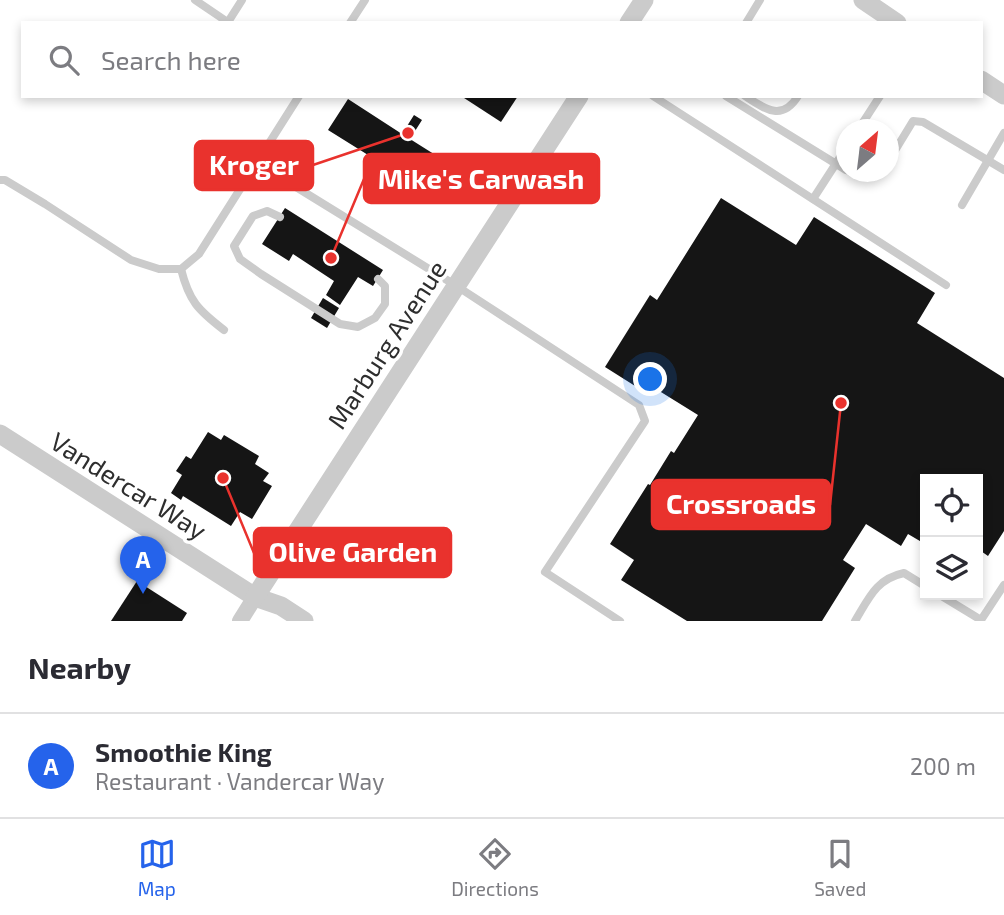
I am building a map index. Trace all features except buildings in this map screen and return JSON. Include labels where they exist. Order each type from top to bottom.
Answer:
[{"type":"street","points":[[630,21],[644,0]]},
{"type":"street","points":[[863,0],[894,21]]},
{"type":"street","points":[[983,81],[1004,95]]},
{"type":"street","name":"Marburg Avenue","points":[[240,621],[578,98]]},
{"type":"street","name":"Vandercar Way","points":[[0,434],[255,597],[281,606],[304,621]]},
{"type":"lane","points":[[195,0],[227,21]]},
{"type":"lane","points":[[230,21],[242,0]]},
{"type":"lane","points":[[351,21],[365,0]]},
{"type":"lane","points":[[747,21],[760,0]]},
{"type":"lane","points":[[0,180],[5,180],[45,204],[131,260],[159,269],[181,269],[199,254],[298,98]]},
{"type":"lane","points":[[656,98],[946,285]]},
{"type":"lane","points":[[729,98],[836,164],[813,200]]},
{"type":"lane","points":[[748,98],[768,111],[788,108],[796,98]]},
{"type":"lane","points":[[865,119],[879,98]]},
{"type":"lane","points":[[899,144],[913,121],[923,122],[1004,170]]},
{"type":"lane","points":[[962,205],[1004,133]]},
{"type":"lane","points":[[257,163],[455,285],[639,405],[645,421],[545,572],[620,621]]},
{"type":"lane","points":[[279,217],[267,211],[253,216],[234,247],[240,259],[340,324],[358,327],[375,318],[384,304],[385,286],[377,279]]},
{"type":"lane","points":[[181,269],[188,295],[201,313],[224,330]]},
{"type":"lane","points":[[855,621],[874,590],[888,577],[904,573],[920,583]]},
{"type":"lane","points":[[948,600],[981,620],[1004,585]]},
{"type":"place","name":"Kroger","points":[[408,133]]},
{"type":"place","name":"Mike's Carwash","points":[[331,258]]},
{"type":"place","name":"Crossroads","points":[[841,403]]},
{"type":"place","name":"Olive Garden","points":[[223,478]]},
{"type":"place","name":"Smoothie King","points":[[143,594]]}]
